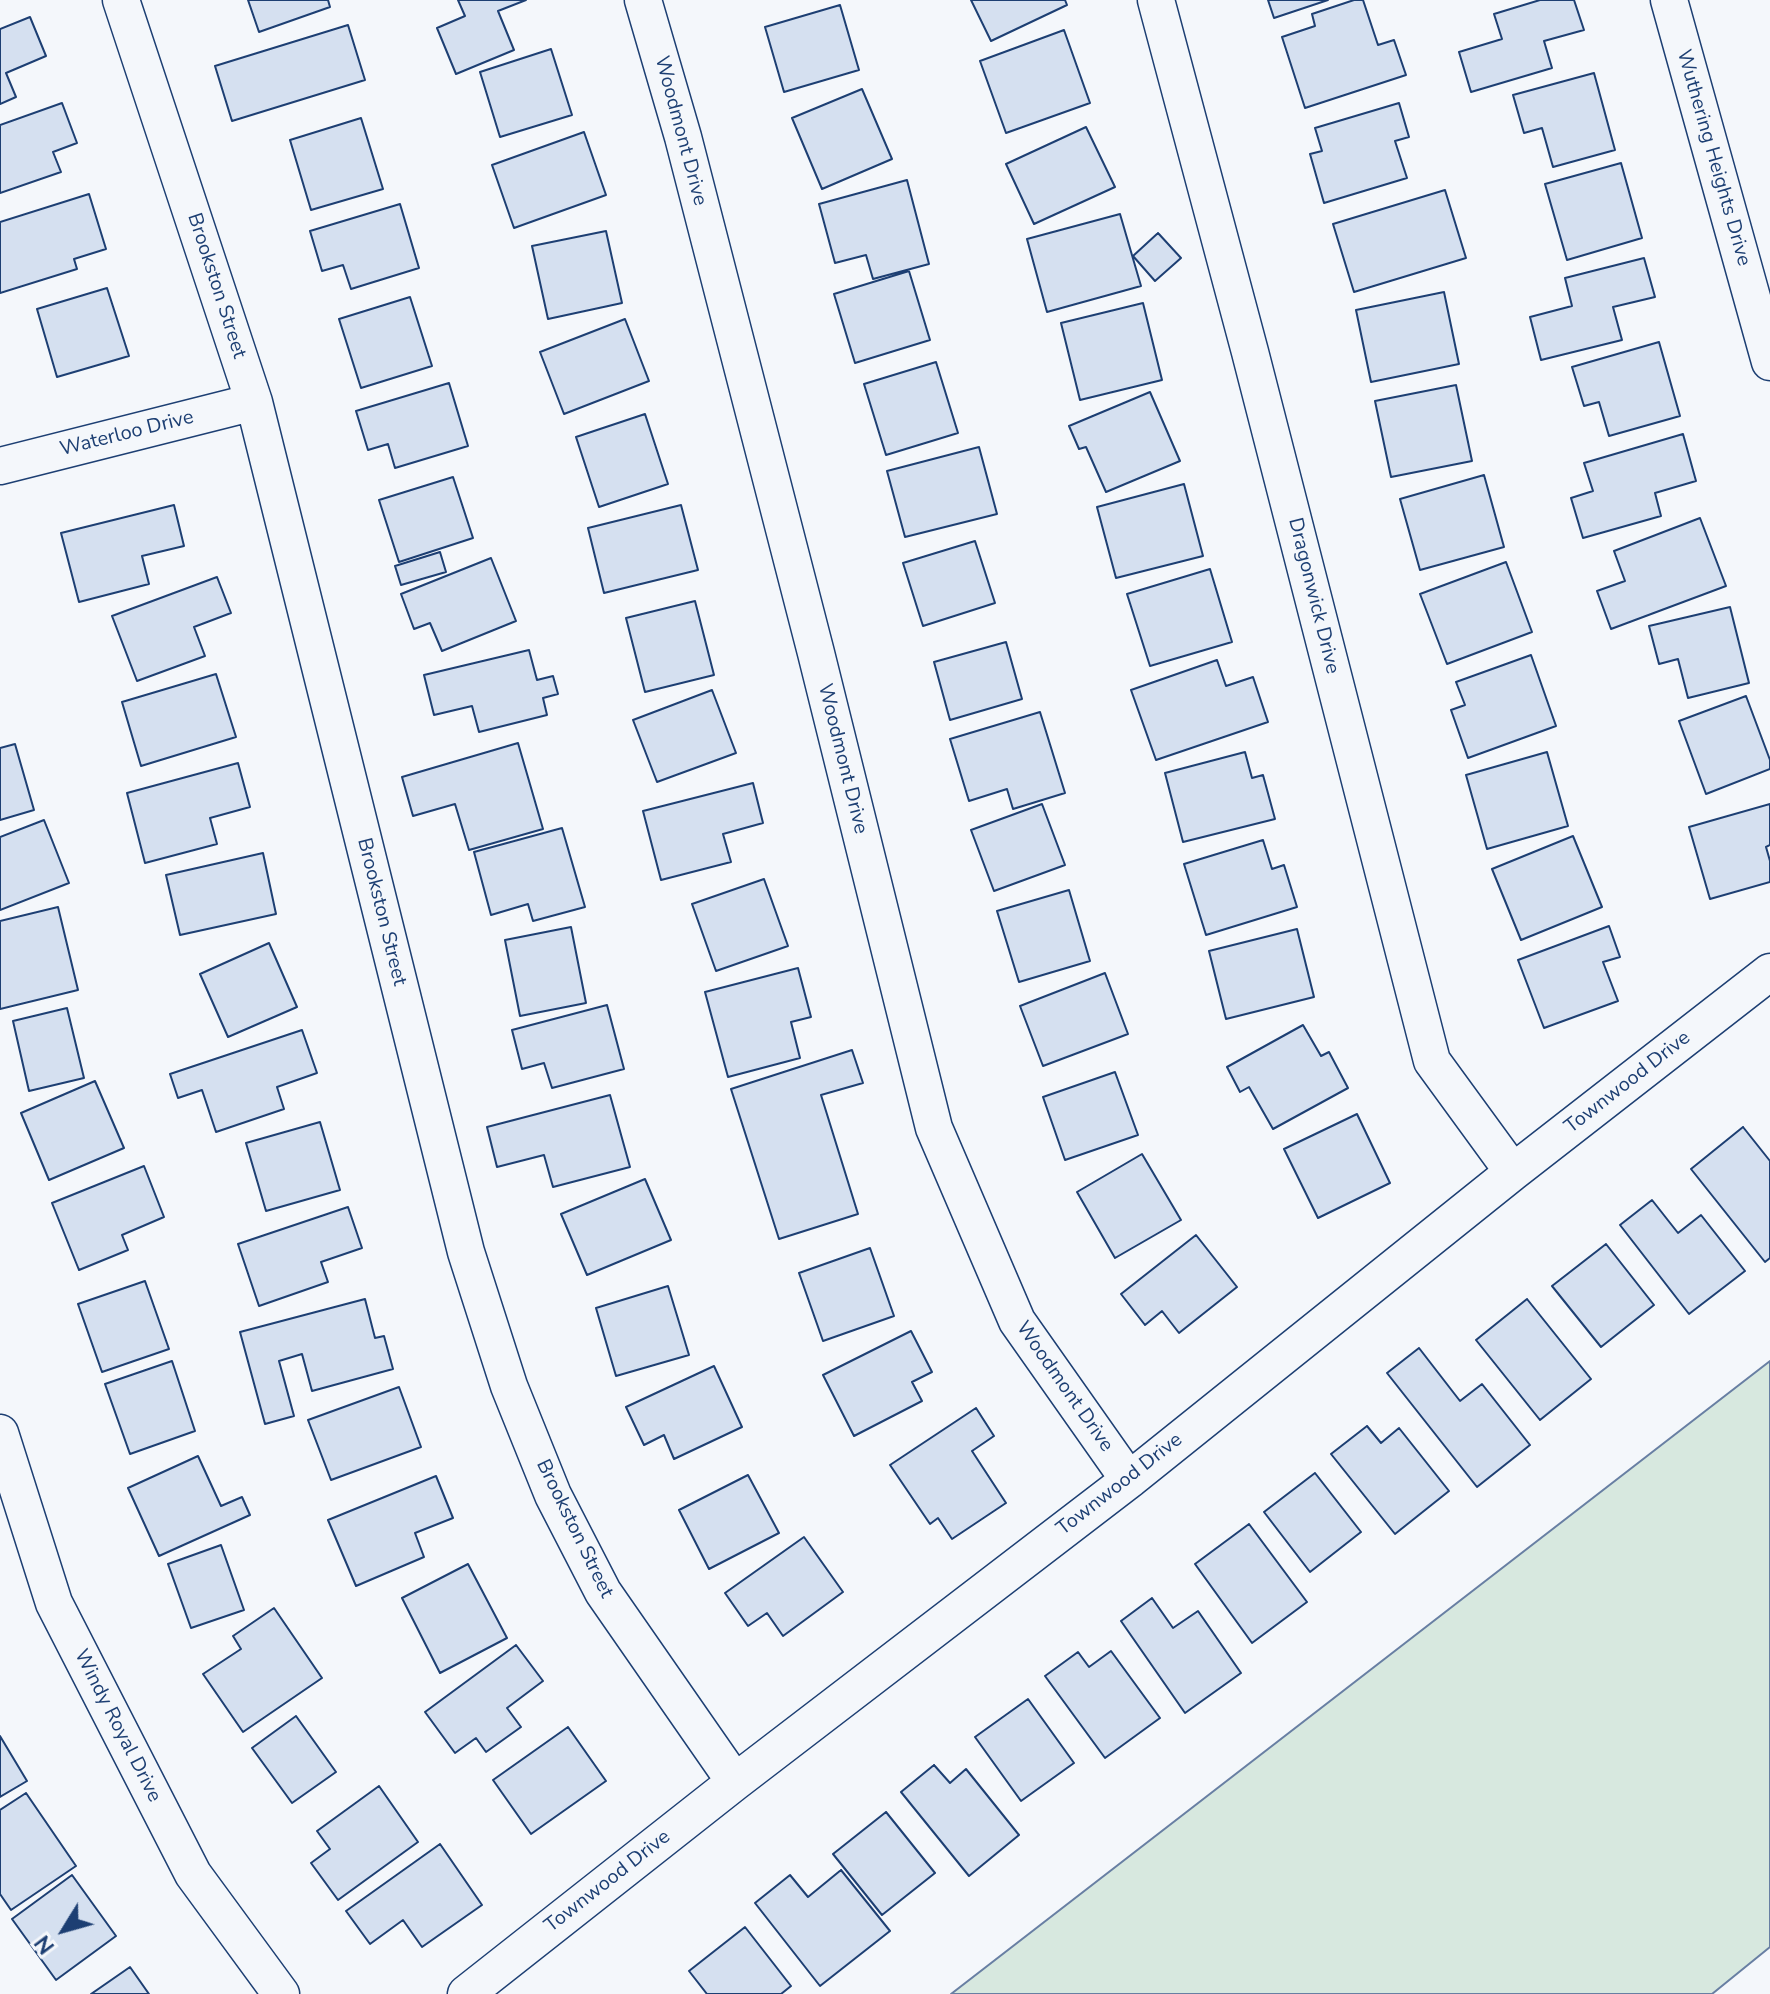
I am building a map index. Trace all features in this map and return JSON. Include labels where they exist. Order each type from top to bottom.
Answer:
[{"type":"street","name":"Brookston Street","points":[[121,0],[254,402],[466,1252],[509,1386],[553,1495],[603,1592],[735,1782]]},
{"type":"street","name":"Woodmont Drive","points":[[643,0],[687,152],[934,1128],[1017,1321],[1129,1480]]},
{"type":"street","name":"Dragonwick Drive","points":[[1156,0],[1432,1061],[1513,1172]]},
{"type":"street","name":"Wuthering Heights Drive","points":[[1669,0],[1770,362]]},
{"type":"street","name":"Waterloo Drive","points":[[0,466],[254,402]]},
{"type":"street","name":"Townwood Drive","points":[[466,1994],[735,1782],[1129,1480],[1513,1172],[1770,972]]},
{"type":"street","name":"Windy Royal Drive","points":[[0,1433],[54,1603],[193,1874],[281,1994]]},
{"type":"shaded area","points":[[1770,1361],[1770,1947],[1712,1994],[951,1994]]},
{"type":"building","points":[[248,0],[328,0],[330,7],[259,32]]},
{"type":"building","points":[[458,0],[526,0],[498,11],[514,50],[456,74],[437,28],[465,16]]},
{"type":"building","points":[[971,0],[1065,0],[1067,5],[991,41]]},
{"type":"building","points":[[1268,0],[1328,0],[1274,18]]},
{"type":"building","points":[[1363,0],[1378,45],[1394,40],[1406,75],[1305,108],[1282,37],[1315,26],[1312,14]]},
{"type":"building","points":[[1540,0],[1574,0],[1584,30],[1544,41],[1552,68],[1471,92],[1459,52],[1502,39],[1494,14]]},
{"type":"building","points":[[840,5],[859,70],[784,92],[765,27]]},
{"type":"building","points":[[30,17],[46,56],[6,73],[16,97],[0,104],[0,29]]},
{"type":"building","points":[[348,25],[365,80],[232,121],[215,66]]},
{"type":"building","points":[[1064,30],[1090,103],[1006,133],[980,61]]},
{"type":"building","points":[[551,49],[572,115],[500,137],[480,72]]},
{"type":"building","points":[[1594,73],[1615,150],[1553,167],[1542,128],[1524,133],[1513,95]]},
{"type":"building","points":[[862,89],[892,159],[822,189],[792,118]]},
{"type":"building","points":[[62,103],[77,143],[53,152],[61,172],[0,193],[0,125]]},
{"type":"building","points":[[1399,103],[1409,137],[1395,141],[1407,178],[1324,203],[1310,154],[1322,151],[1315,128]]},
{"type":"building","points":[[361,118],[383,189],[311,210],[290,140]]},
{"type":"building","points":[[1086,127],[1115,187],[1034,224],[1006,164]]},
{"type":"building","points":[[584,132],[606,195],[514,228],[492,165]]},
{"type":"building","points":[[1621,163],[1642,238],[1567,260],[1545,184]]},
{"type":"building","points":[[907,180],[929,264],[873,279],[866,255],[835,263],[819,204]]},
{"type":"building","points":[[1445,190],[1466,258],[1354,292],[1333,224]]},
{"type":"building","points":[[89,194],[106,249],[74,259],[77,269],[0,293],[0,222]]},
{"type":"building","points":[[400,204],[419,268],[351,289],[343,265],[322,271],[310,231]]},
{"type":"building","points":[[1120,214],[1141,286],[1047,312],[1027,239]]},
{"type":"building","points":[[606,231],[622,303],[548,319],[532,246]]},
{"type":"building","points":[[1158,233],[1181,258],[1155,281],[1133,256]]},
{"type":"building","points":[[1644,258],[1655,297],[1613,307],[1622,340],[1541,360],[1530,317],[1572,306],[1565,278]]},
{"type":"building","points":[[909,271],[930,340],[855,363],[834,294]]},
{"type":"building","points":[[107,288],[129,356],[57,377],[37,309]]},
{"type":"building","points":[[1444,292],[1459,364],[1371,382],[1356,310]]},
{"type":"building","points":[[410,297],[432,366],[361,388],[339,319]]},
{"type":"building","points":[[1143,303],[1162,380],[1080,400],[1061,323]]},
{"type":"building","points":[[625,319],[649,381],[564,414],[540,352]]},
{"type":"building","points":[[1659,342],[1680,416],[1609,436],[1599,402],[1584,406],[1572,367]]},
{"type":"building","points":[[936,362],[958,433],[886,455],[864,384]]},
{"type":"building","points":[[449,383],[468,446],[395,468],[388,444],[368,450],[356,411]]},
{"type":"building","points":[[1456,385],[1472,461],[1391,477],[1375,401]]},
{"type":"building","points":[[1150,392],[1180,461],[1106,492],[1086,447],[1079,449],[1069,426]]},
{"type":"building","points":[[645,414],[668,484],[599,507],[576,437]]},
{"type":"building","points":[[1683,434],[1696,481],[1655,493],[1661,516],[1583,538],[1571,498],[1593,491],[1584,463]]},
{"type":"building","points":[[979,447],[997,514],[905,537],[887,471]]},
{"type":"building","points":[[1484,475],[1504,547],[1420,570],[1400,499]]},
{"type":"building","points":[[453,477],[473,538],[399,562],[379,500]]},
{"type":"building","points":[[1184,484],[1203,556],[1116,578],[1097,507]]},
{"type":"building","points":[[174,505],[184,546],[142,556],[149,584],[79,602],[61,533]]},
{"type":"building","points":[[681,505],[698,570],[604,593],[588,528]]},
{"type":"building","points":[[1700,518],[1726,586],[1611,629],[1597,591],[1625,581],[1614,551]]},
{"type":"building","points":[[975,541],[995,603],[923,626],[903,563]]},
{"type":"building","points":[[440,552],[446,572],[401,585],[395,566]]},
{"type":"building","points":[[491,558],[516,621],[442,651],[430,623],[414,629],[401,594]]},
{"type":"building","points":[[1506,562],[1532,632],[1447,664],[1420,594]]},
{"type":"building","points":[[1210,569],[1232,642],[1150,666],[1127,594]]},
{"type":"building","points":[[217,577],[231,613],[194,627],[205,656],[137,681],[112,616]]},
{"type":"building","points":[[695,601],[714,675],[645,692],[626,618]]},
{"type":"building","points":[[1730,607],[1749,683],[1688,698],[1678,659],[1659,664],[1649,626]]},
{"type":"building","points":[[1006,642],[1022,699],[950,720],[934,662]]},
{"type":"building","points":[[529,650],[537,680],[553,676],[558,694],[543,698],[547,715],[479,732],[472,706],[434,715],[424,675]]},
{"type":"building","points":[[1531,655],[1556,726],[1468,758],[1451,710],[1465,705],[1456,682]]},
{"type":"building","points":[[1217,660],[1226,686],[1253,677],[1268,722],[1156,760],[1131,690]]},
{"type":"building","points":[[216,674],[236,737],[141,766],[122,702]]},
{"type":"building","points":[[712,690],[736,753],[657,782],[633,720]]},
{"type":"building","points":[[1746,696],[1770,760],[1770,769],[1706,794],[1679,721]]},
{"type":"building","points":[[1040,712],[1065,793],[1013,809],[1007,789],[969,801],[950,739]]},
{"type":"building","points":[[518,743],[543,829],[469,850],[455,804],[413,816],[402,777]]},
{"type":"building","points":[[15,744],[34,810],[0,820],[0,748]]},
{"type":"building","points":[[1245,752],[1252,778],[1263,775],[1275,819],[1183,842],[1165,773]]},
{"type":"building","points":[[1547,752],[1568,826],[1487,849],[1466,775]]},
{"type":"building","points":[[238,763],[250,807],[210,818],[217,844],[145,863],[127,793]]},
{"type":"building","points":[[753,783],[763,823],[723,834],[731,862],[661,880],[643,811]]},
{"type":"building","points":[[1042,804],[1065,865],[994,891],[971,830]]},
{"type":"building","points":[[1770,804],[1770,845],[1766,847],[1770,882],[1710,899],[1689,827]]},
{"type":"building","points":[[44,820],[69,883],[0,910],[0,837]]},
{"type":"building","points":[[562,828],[585,907],[533,921],[528,904],[491,915],[474,852]]},
{"type":"building","points":[[1573,836],[1602,907],[1521,940],[1492,869]]},
{"type":"building","points":[[1263,840],[1272,869],[1284,865],[1297,907],[1206,935],[1184,864]]},
{"type":"building","points":[[263,853],[276,914],[180,935],[166,875]]},
{"type":"building","points":[[764,879],[788,946],[716,971],[692,904]]},
{"type":"building","points":[[1069,890],[1090,961],[1019,982],[997,911]]},
{"type":"building","points":[[58,907],[78,990],[0,1009],[0,921]]},
{"type":"building","points":[[1609,926],[1620,957],[1603,962],[1618,1001],[1544,1028],[1518,960]]},
{"type":"building","points":[[571,927],[586,1003],[520,1016],[505,940]]},
{"type":"building","points":[[1297,929],[1314,997],[1226,1019],[1209,951]]},
{"type":"building","points":[[269,943],[297,1007],[228,1037],[200,974]]},
{"type":"building","points":[[798,968],[811,1017],[791,1022],[800,1058],[728,1077],[705,992]]},
{"type":"building","points":[[1105,973],[1128,1034],[1043,1066],[1020,1006]]},
{"type":"building","points":[[607,1005],[624,1069],[552,1088],[544,1063],[522,1069],[512,1030]]},
{"type":"building","points":[[67,1008],[84,1078],[29,1091],[13,1021]]},
{"type":"building","points":[[1303,1025],[1321,1056],[1329,1052],[1348,1088],[1273,1129],[1249,1087],[1240,1092],[1227,1067]]},
{"type":"building","points":[[302,1030],[317,1073],[277,1087],[284,1109],[216,1132],[202,1090],[178,1098],[170,1074]]},
{"type":"building","points":[[852,1050],[863,1083],[821,1095],[858,1214],[779,1239],[731,1089]]},
{"type":"building","points":[[1115,1072],[1138,1135],[1065,1160],[1043,1097]]},
{"type":"building","points":[[95,1081],[124,1148],[49,1180],[21,1113]]},
{"type":"building","points":[[610,1095],[630,1167],[553,1187],[544,1155],[497,1167],[487,1127]]},
{"type":"building","points":[[1357,1114],[1390,1183],[1318,1218],[1284,1149]]},
{"type":"building","points":[[320,1122],[340,1190],[266,1211],[246,1143]]},
{"type":"building","points":[[1743,1127],[1770,1161],[1770,1258],[1765,1262],[1691,1169]]},
{"type":"building","points":[[1142,1154],[1181,1220],[1115,1258],[1077,1192]]},
{"type":"building","points":[[144,1166],[164,1217],[122,1235],[128,1250],[79,1270],[52,1203]]},
{"type":"building","points":[[645,1179],[671,1240],[587,1275],[561,1214]]},
{"type":"building","points":[[1652,1200],[1678,1233],[1701,1215],[1745,1271],[1689,1314],[1620,1225]]},
{"type":"building","points":[[348,1207],[362,1248],[321,1262],[328,1282],[259,1306],[238,1244]]},
{"type":"building","points":[[1196,1235],[1237,1287],[1179,1333],[1162,1311],[1145,1325],[1121,1294]]},
{"type":"building","points":[[1606,1244],[1654,1305],[1601,1347],[1552,1286]]},
{"type":"building","points":[[870,1248],[894,1316],[823,1341],[799,1273]]},
{"type":"building","points":[[145,1281],[169,1349],[102,1372],[78,1304]]},
{"type":"building","points":[[668,1286],[689,1355],[616,1376],[596,1308]]},
{"type":"building","points":[[365,1299],[375,1338],[384,1336],[393,1369],[312,1391],[302,1354],[279,1361],[294,1416],[265,1424],[240,1332]]},
{"type":"building","points":[[1527,1299],[1591,1379],[1540,1420],[1476,1340]]},
{"type":"building","points":[[911,1331],[932,1372],[912,1382],[922,1401],[854,1436],[823,1375]]},
{"type":"building","points":[[1419,1348],[1460,1401],[1482,1384],[1530,1445],[1477,1487],[1387,1373]]},
{"type":"building","points":[[172,1361],[195,1431],[130,1454],[105,1384]]},
{"type":"building","points":[[714,1366],[742,1427],[674,1459],[664,1435],[644,1445],[626,1407]]},
{"type":"building","points":[[399,1387],[421,1447],[331,1480],[308,1420]]},
{"type":"building","points":[[976,1408],[994,1436],[972,1451],[1006,1503],[952,1539],[938,1518],[930,1524],[890,1465]]},
{"type":"building","points":[[1367,1426],[1381,1443],[1399,1428],[1449,1491],[1395,1534],[1331,1454]]},
{"type":"building","points":[[198,1456],[221,1506],[242,1497],[250,1515],[159,1556],[128,1488]]},
{"type":"building","points":[[1315,1473],[1361,1532],[1310,1572],[1264,1512]]},
{"type":"building","points":[[748,1475],[779,1533],[709,1569],[679,1510]]},
{"type":"building","points":[[436,1476],[453,1518],[415,1533],[424,1557],[356,1586],[328,1520]]},
{"type":"building","points":[[1249,1524],[1307,1602],[1252,1643],[1195,1564]]},
{"type":"building","points":[[804,1537],[843,1592],[783,1636],[767,1613],[748,1626],[725,1593]]},
{"type":"building","points":[[221,1545],[244,1610],[191,1628],[168,1564]]},
{"type":"building","points":[[468,1564],[507,1638],[440,1673],[402,1598]]},
{"type":"building","points":[[1152,1598],[1173,1628],[1198,1611],[1241,1673],[1185,1713],[1121,1621]]},
{"type":"building","points":[[274,1608],[322,1678],[243,1732],[203,1674],[241,1649],[233,1636]]},
{"type":"building","points":[[516,1645],[543,1681],[507,1708],[521,1727],[486,1752],[476,1738],[455,1753],[425,1712]]},
{"type":"building","points":[[1111,1651],[1160,1718],[1105,1758],[1045,1676],[1078,1652],[1089,1667]]},
{"type":"building","points":[[1028,1699],[1074,1763],[1021,1801],[975,1737]]},
{"type":"building","points":[[296,1716],[336,1772],[292,1803],[252,1748]]},
{"type":"building","points":[[568,1727],[606,1781],[531,1834],[493,1780]]},
{"type":"building","points":[[0,1736],[27,1781],[0,1797]]},
{"type":"building","points":[[934,1765],[950,1783],[966,1769],[1019,1835],[969,1876],[901,1792]]},
{"type":"building","points":[[379,1786],[418,1842],[338,1900],[311,1863],[330,1849],[317,1831]]},
{"type":"building","points":[[26,1793],[76,1866],[11,1910],[0,1894],[0,1810]]},
{"type":"building","points":[[886,1812],[935,1873],[882,1915],[833,1854]]},
{"type":"building","points":[[440,1844],[482,1905],[422,1947],[403,1920],[370,1944],[346,1911]]},
{"type":"building","points":[[841,1870],[890,1931],[820,1986],[755,1903],[790,1875],[808,1897]]},
{"type":"building","points":[[72,1875],[116,1936],[56,1980],[12,1919]]},
{"type":"building","points":[[745,1927],[791,1986],[781,1994],[707,1994],[689,1971]]},
{"type":"building","points":[[130,1967],[149,1994],[91,1994]]}]
